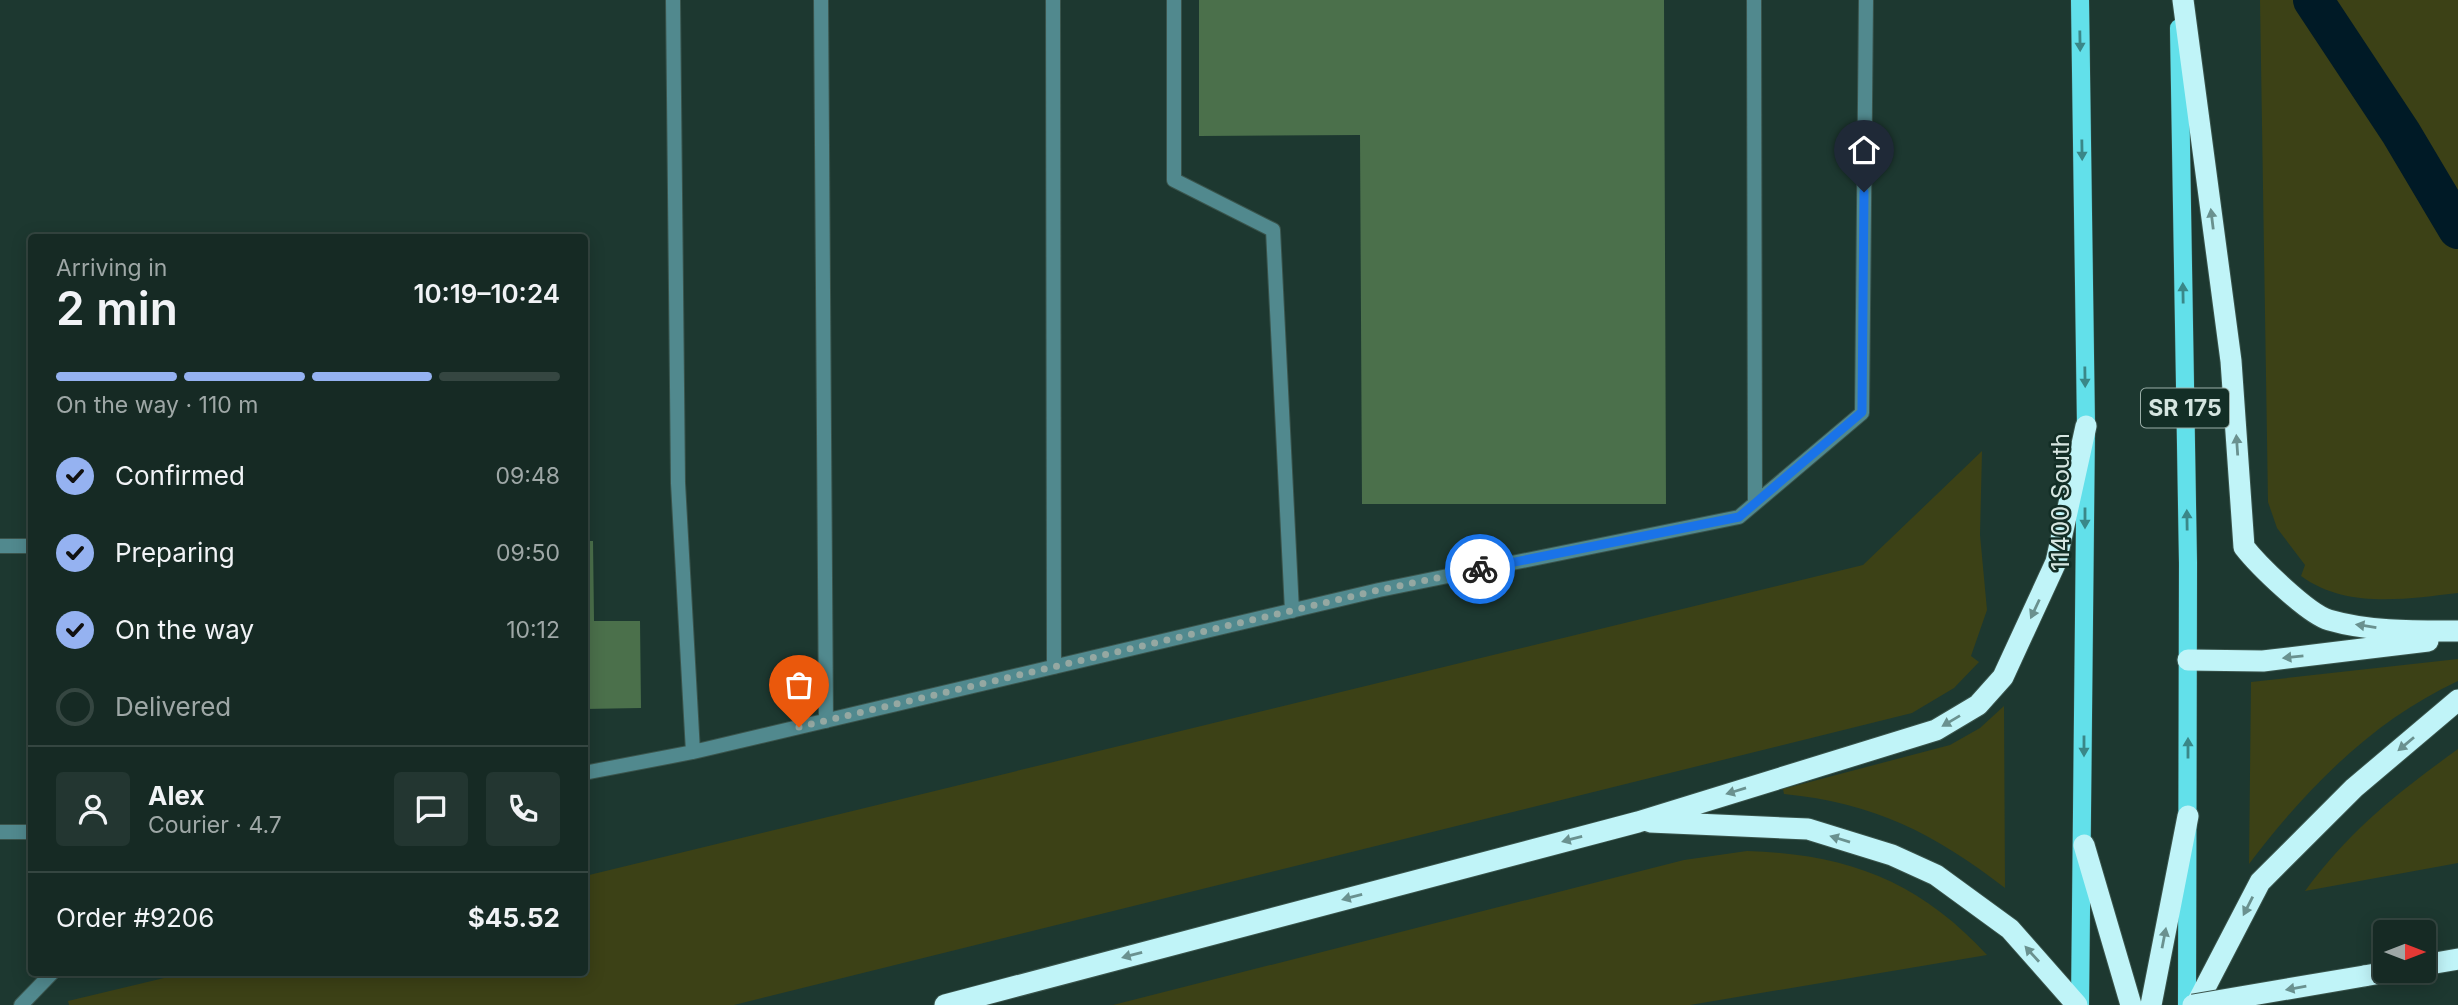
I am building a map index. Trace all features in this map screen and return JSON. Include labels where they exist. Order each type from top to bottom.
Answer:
[{"type":"highway","points":[[2181,0],[2231,361],[2244,547],[2260,568],[2327,620],[2397,631],[2458,633]]},
{"type":"highway","points":[[945,1005],[1638,822],[1936,730],[1978,705],[2003,677],[2056,562],[2085,426]]},
{"type":"highway","points":[[2188,660],[2263,661],[2397,646],[2458,633]]},
{"type":"highway","points":[[2194,1005],[2260,882],[2354,788],[2458,700]]},
{"type":"highway","points":[[2151,1005],[2188,816]]},
{"type":"highway","points":[[1638,822],[1808,829],[1892,855],[1936,875],[2010,929],[2078,1005]]},
{"type":"highway","points":[[2084,845],[2130,1005]]},
{"type":"highway","points":[[2436,963],[2458,959]]},
{"type":"highway","points":[[2194,1005],[2373,974]]},
{"type":"main road","name":"11400 South","points":[[2078,1005],[2084,845],[2085,426],[2080,0]]},
{"type":"main road","name":"SR 175","points":[[2181,0],[2188,660],[2187,1005]]},
{"type":"lane","points":[[673,0],[678,483],[693,752]]},
{"type":"lane","points":[[821,0],[826,720]]},
{"type":"lane","points":[[1053,0],[1054,667]]},
{"type":"lane","points":[[1174,0],[1174,180],[1273,230],[1292,611]]},
{"type":"lane","points":[[1754,0],[1755,503]]},
{"type":"lane","points":[[588,772],[693,752],[1292,611],[1739,517],[1862,412],[1866,0]]},
{"type":"lane","points":[[0,546],[28,546]]},
{"type":"lane","points":[[0,832],[28,832]]},
{"type":"lane","points":[[21,1005],[49,976]]},
{"type":"green space","points":[[2260,0],[2458,0],[2458,593],[2377,599],[2337,593],[2319,586],[2301,576],[2305,565],[2277,528],[2268,502]]},
{"type":"green space","points":[[1982,451],[1980,535],[1987,610],[1971,656],[1979,662],[1954,688],[1912,713],[734,1005],[69,1005],[68,1001],[172,976],[588,976],[588,875],[1863,565]]},
{"type":"green space","points":[[2458,659],[2458,681],[2397,716],[2343,759],[2294,809],[2249,864],[2251,682]]},
{"type":"green space","points":[[2004,706],[2005,888],[1953,851],[1902,824],[1847,805],[1784,794],[1783,789],[1950,745],[1980,728]]},
{"type":"green space","points":[[2458,749],[2458,863],[2305,891],[2357,831],[2414,781]]},
{"type":"green space","points":[[1747,851],[1817,858],[1879,876],[1908,890],[1935,908],[1987,955],[1690,1005],[1113,1005],[1684,860]]},
{"type":"building","points":[[1199,0],[1664,0],[1666,504],[1362,504],[1360,135],[1199,136]]},
{"type":"building","points":[[588,541],[593,541],[594,621],[640,621],[641,708],[588,709]]},
{"type":"waterway","points":[[2313,0],[2401,133],[2458,229]]},
{"type":"way so far","points":[[799,727],[1379,590],[1480,569]]},
{"type":"route","points":[[1480,569],[1739,517],[1862,412],[1864,192]]}]
